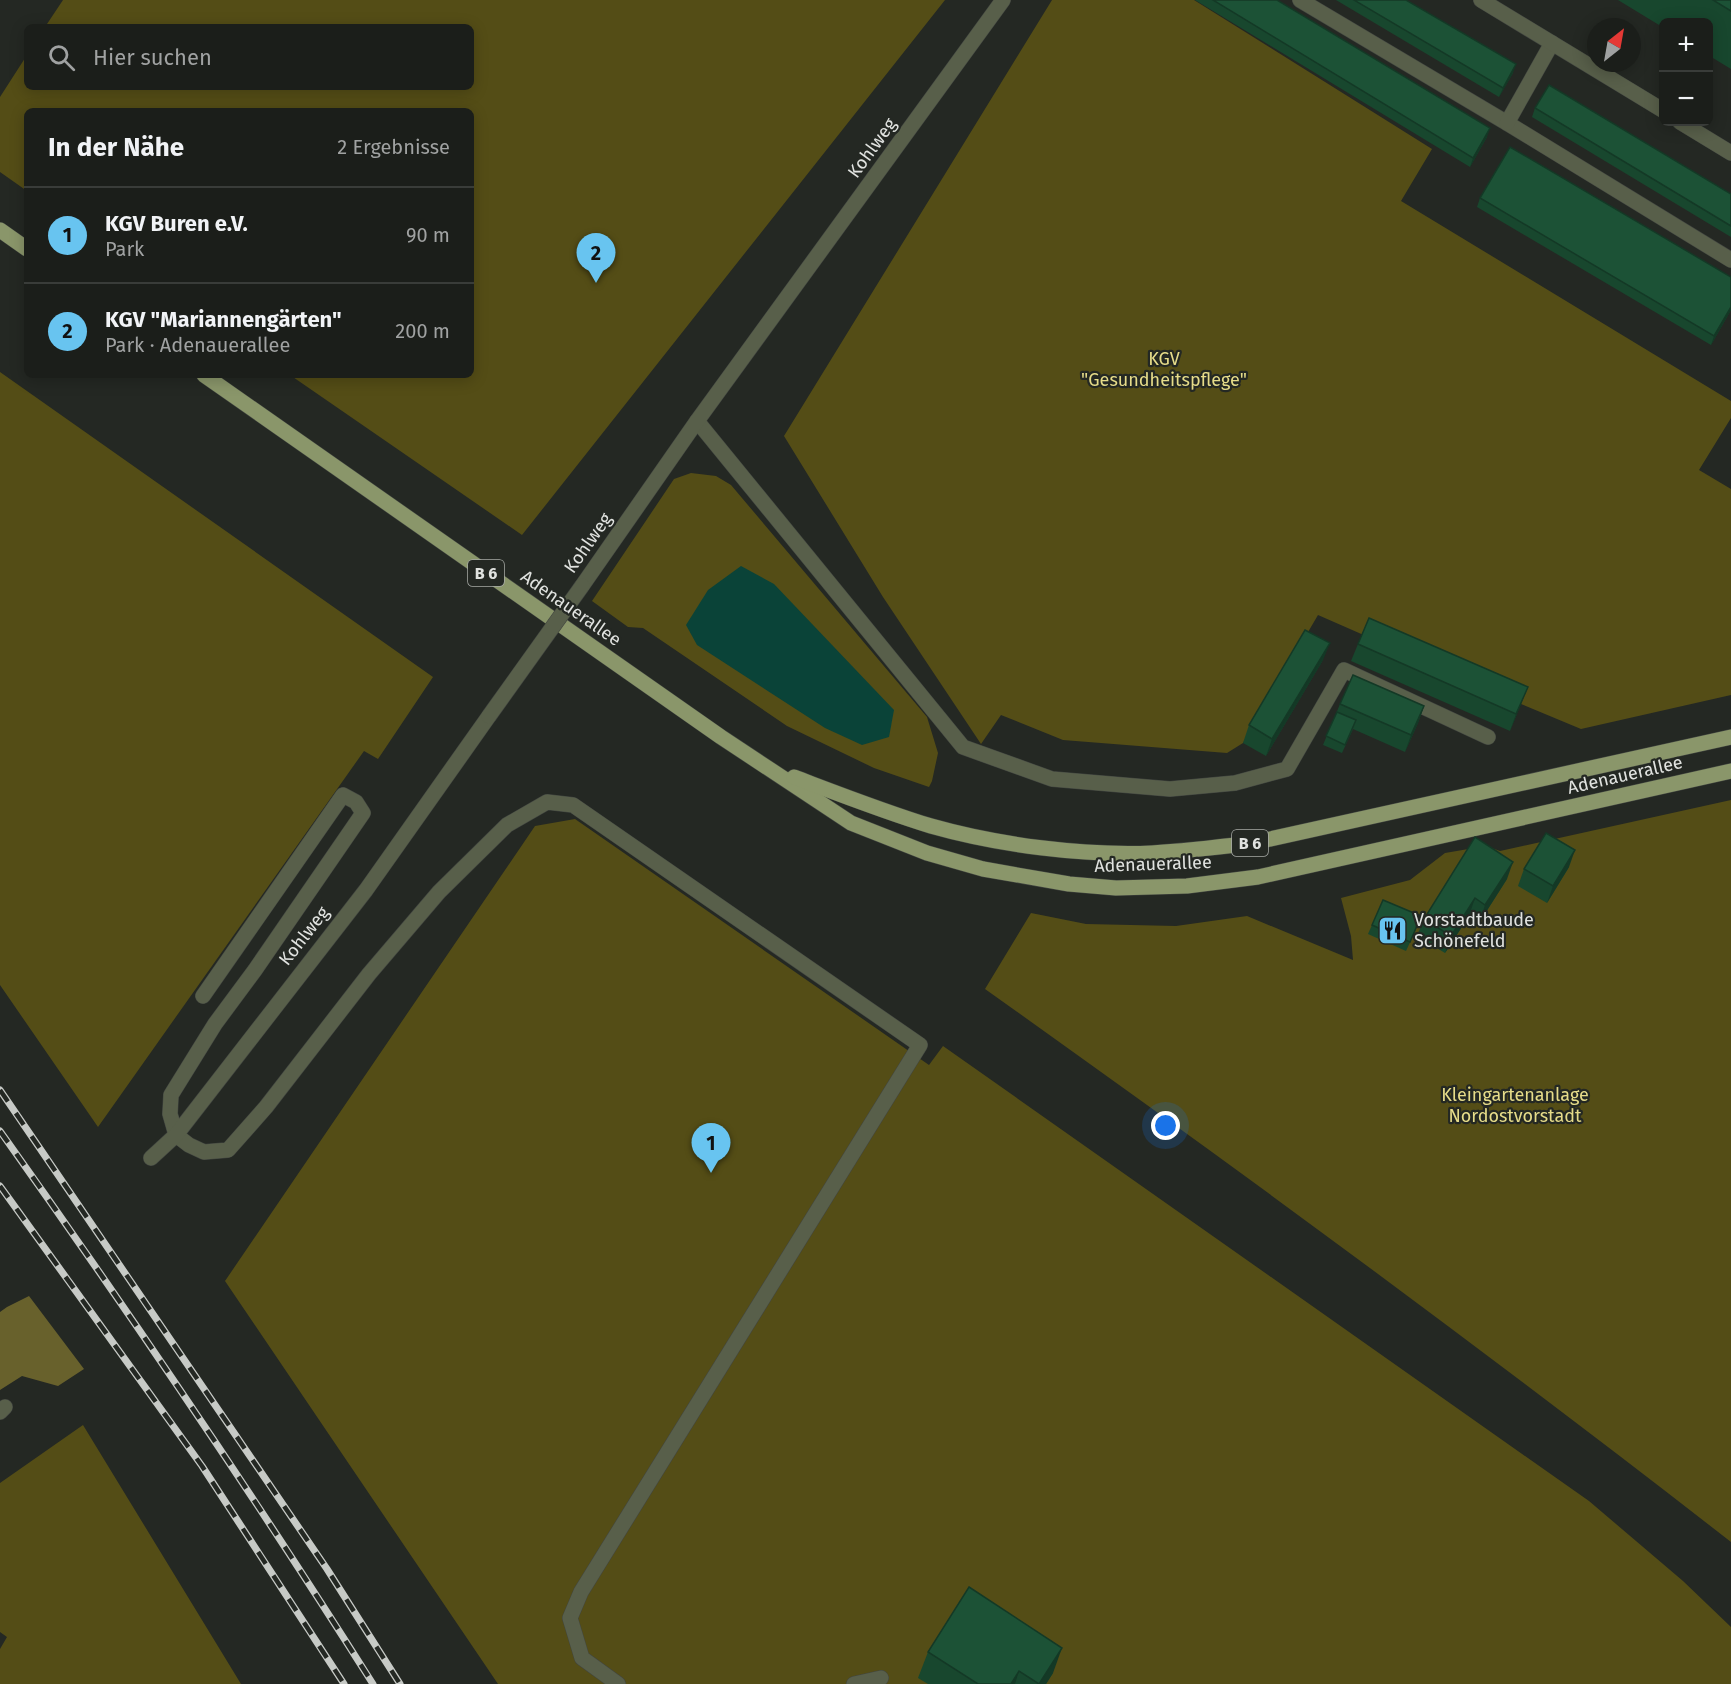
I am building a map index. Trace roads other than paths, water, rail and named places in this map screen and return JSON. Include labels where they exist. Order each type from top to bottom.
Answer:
[{"type":"main road","points":[[0,230],[24,247]]},
{"type":"main road","name":"Adenauerallee","points":[[208,378],[711,730],[851,823],[927,853],[983,869],[1069,884],[1116,888],[1187,886],[1258,877],[1731,771]]},
{"type":"main road","name":"Adenauerallee","points":[[770,768],[932,826],[988,839],[1026,846],[1103,853],[1151,853],[1252,843],[1731,737]]},
{"type":"street","name":"Kohlweg","points":[[152,1158],[176,1135],[366,890],[698,422],[1003,0]]},
{"type":"street","points":[[1300,0],[1731,260]]},
{"type":"street","points":[[1482,0],[1659,108]]},
{"type":"street","points":[[1507,123],[1552,44]]},
{"type":"street","points":[[1687,126],[1731,153]]},
{"type":"street","points":[[698,422],[963,747],[1052,779],[1170,789],[1235,783],[1287,769],[1344,670],[1488,737]]},
{"type":"street","points":[[203,996],[343,795],[356,802],[363,813],[215,1024],[171,1095],[170,1114],[176,1135],[204,1152],[228,1150],[266,1107],[369,974],[439,892],[507,825],[547,802],[573,805],[920,1045],[581,1592],[570,1618],[582,1658],[618,1684]]},
{"type":"street","points":[[854,1684],[881,1678]]},
{"type":"railway","points":[[0,1090],[327,1569],[400,1684]]},
{"type":"railway","points":[[0,1131],[190,1405],[373,1684]]},
{"type":"railway","points":[[0,1186],[202,1466],[344,1684]]},
{"type":"place","name":"KGV \"Mariannengärten\"","points":[[596,283]]},
{"type":"place","name":"Vorstadtbaude Schönefeld","points":[[1393,930]]},
{"type":"place","name":"KGV Buren e.V.","points":[[711,1173]]},
{"type":"park label","name":"KGV \"Gesundheitspflege\"","points":[[1164,370]]},
{"type":"park label","name":"Kleingartenanlage Nordostvorstadt","points":[[1515,1105]]}]
